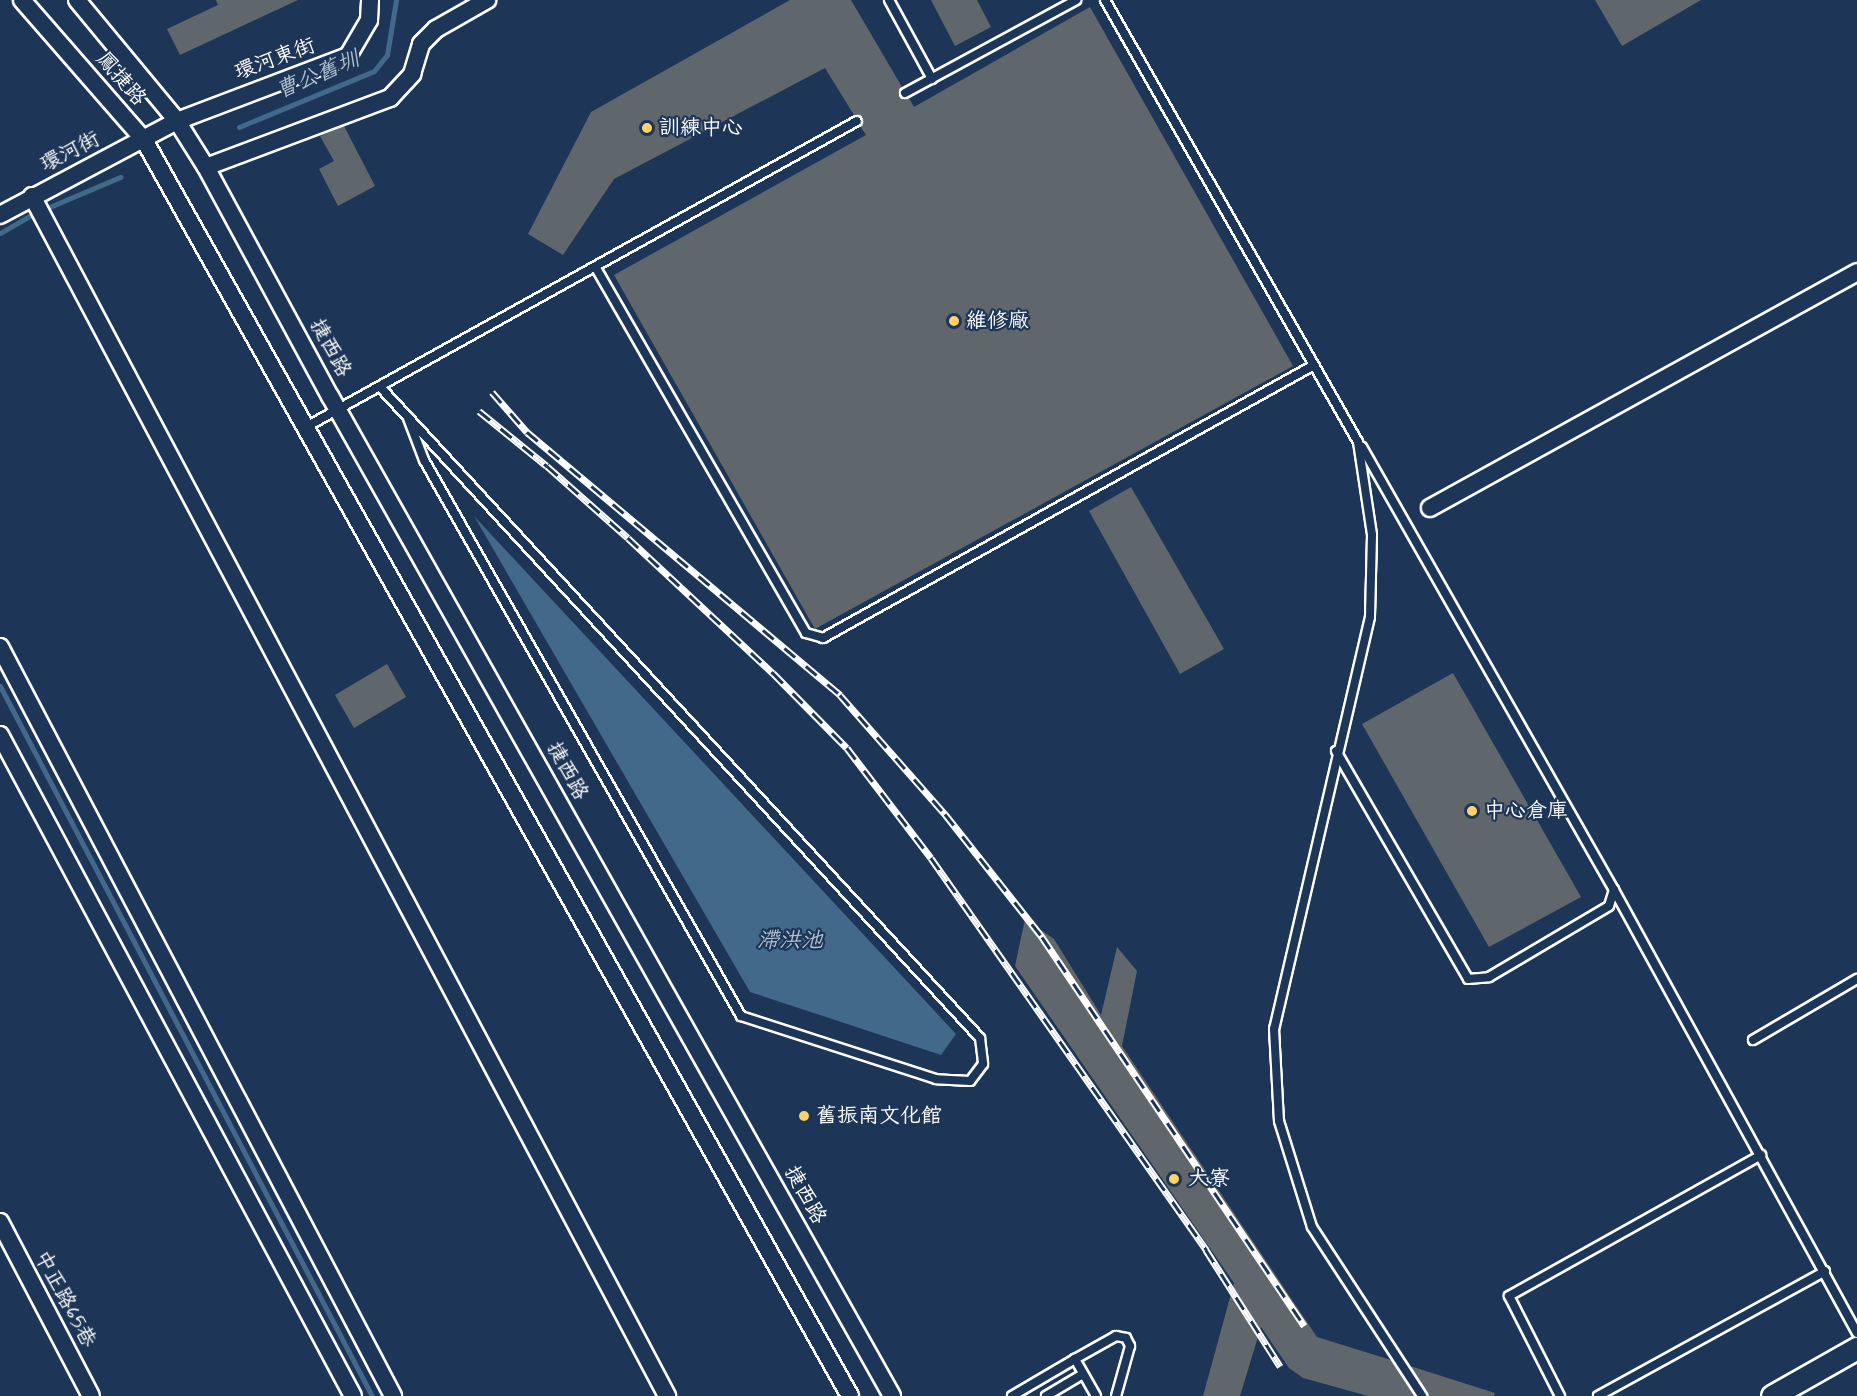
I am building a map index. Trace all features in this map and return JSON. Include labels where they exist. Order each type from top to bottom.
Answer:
[{"type":"street","name":"鳳捷路","points":[[21,0],[144,140],[306,427]]},
{"type":"street","name":"鳳捷路","points":[[77,0],[177,121],[206,167]]},
{"type":"street","name":"環河東街","points":[[161,130],[177,121],[348,56],[369,20],[370,0]]},
{"type":"street","points":[[206,167],[390,98],[412,74],[422,45],[436,28],[487,0]]},
{"type":"street","name":"環河街","points":[[0,215],[37,205],[161,130]]},
{"type":"street","name":"捷西路","points":[[206,167],[338,408],[892,1396]]},
{"type":"street","points":[[37,205],[668,1396]]},
{"type":"street","points":[[1430,508],[1857,272]]},
{"type":"street","points":[[306,427],[850,1396]]},
{"type":"street","points":[[0,647],[393,1396]]},
{"type":"street","points":[[0,735],[353,1396]]},
{"type":"street","name":"中正路65巷","points":[[0,1222],[91,1396]]},
{"type":"street","points":[[1772,1396],[1857,1348]]},
{"type":"lane","points":[[889,0],[932,79]]},
{"type":"lane","points":[[905,93],[1076,0]]},
{"type":"lane","points":[[1105,0],[1614,890],[1857,1333]]},
{"type":"lane","points":[[306,427],[338,408],[381,388],[857,121]]},
{"type":"lane","points":[[596,268],[806,633],[823,638],[1314,365]]},
{"type":"lane","points":[[381,388],[980,1038],[983,1064],[970,1081],[936,1079],[741,1016],[424,460],[408,418]]},
{"type":"lane","points":[[1358,442],[1372,535],[1370,617],[1336,751],[1274,1029],[1279,1121],[1312,1227],[1422,1396]]},
{"type":"lane","points":[[1336,751],[1468,979],[1489,977],[1609,906],[1614,890]]},
{"type":"lane","points":[[1753,1040],[1857,979]]},
{"type":"lane","points":[[1560,1396],[1509,1296],[1761,1155]]},
{"type":"lane","points":[[1598,1396],[1825,1271]]},
{"type":"lane","points":[[1012,1396],[1110,1337],[1126,1338],[1129,1341],[1130,1351],[1116,1396]]},
{"type":"lane","points":[[1075,1359],[1096,1396]]},
{"type":"lane","points":[[1046,1396],[1083,1374]]},
{"type":"water","name":"滯洪池","points":[[474,516],[956,1034],[941,1055],[750,992]]},
{"type":"building","points":[[216,0],[298,0],[180,55],[167,29],[218,5]]},
{"type":"building","name":"維修廠","points":[[790,0],[851,0],[902,87],[900,97],[909,98],[914,107],[1090,7],[1293,366],[815,629],[614,275],[866,135],[860,126],[862,117],[854,115],[825,68],[614,179],[563,255],[528,234],[591,112]]},
{"type":"building","points":[[931,0],[977,0],[991,27],[955,46]]},
{"type":"building","points":[[1595,0],[1701,0],[1622,46]]},
{"type":"building","points":[[344,126],[375,186],[338,206],[319,169],[334,161],[320,136]]},
{"type":"building","points":[[1131,487],[1224,649],[1180,674],[1089,511]]},
{"type":"building","points":[[387,664],[406,697],[354,728],[335,695]]},
{"type":"building","name":"中心倉庫","points":[[1453,673],[1581,897],[1489,947],[1362,724]]},
{"type":"building","points":[[1025,919],[1054,939],[1101,1015],[1117,947],[1137,971],[1122,1046],[1317,1337],[1391,1360],[1414,1396],[1368,1396],[1303,1378],[1289,1368],[1261,1327],[1240,1396],[1203,1396],[1234,1283],[1015,966]]},
{"type":"building","points":[[1410,1366],[1495,1393],[1494,1396],[1428,1396]]},
{"type":"waterway","name":"曹公舊圳","points":[[239,127],[374,71],[387,55],[396,0]]},
{"type":"waterway","name":"曹公舊圳","points":[[0,233],[33,214],[120,177]]},
{"type":"waterway","points":[[0,686],[372,1396]]},
{"type":"railway","points":[[492,392],[527,432],[840,695],[945,814],[1042,937],[1304,1326]]},
{"type":"railway","points":[[479,411],[547,466],[628,538],[773,673],[847,748],[931,858],[1206,1250],[1280,1366]]},
{"type":"place","name":"訓練中心","points":[[647,128]]},
{"type":"place","name":"維修廠","points":[[954,321]]},
{"type":"place","name":"中心倉庫","points":[[1472,811]]},
{"type":"place","name":"舊振南文化館","points":[[804,1116]]},
{"type":"place","name":"大寮","points":[[1174,1179]]}]
